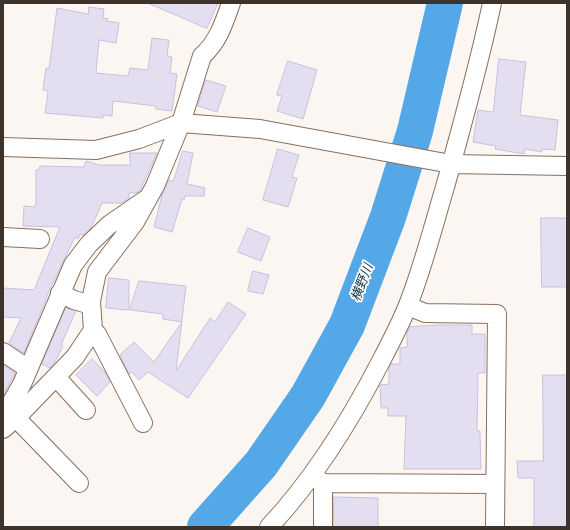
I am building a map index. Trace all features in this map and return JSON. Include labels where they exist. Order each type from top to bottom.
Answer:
[{"type":"street","points":[[7,421],[56,377],[75,357],[93,330],[91,305],[92,290],[98,272],[135,222],[155,186],[181,124],[202,56],[210,49],[221,32],[231,3]]},
{"type":"street","points":[[269,527],[318,479],[339,436],[368,386],[408,306],[425,255],[443,163],[479,63],[492,3]]},
{"type":"street","points":[[3,147],[96,150],[139,139],[181,124],[260,129],[443,163],[567,166]]},
{"type":"street","points":[[7,421],[27,368],[73,266],[89,244],[109,225],[147,199]]},
{"type":"street","points":[[3,237],[40,238]]},
{"type":"street","points":[[60,293],[74,300],[91,305]]},
{"type":"street","points":[[408,306],[425,313],[497,314],[495,527]]},
{"type":"street","points":[[93,330],[97,334],[143,423]]},
{"type":"street","points":[[3,352],[27,368]]},
{"type":"street","points":[[56,377],[86,410]]},
{"type":"street","points":[[7,421],[79,483]]},
{"type":"street","points":[[318,479],[495,484]]},
{"type":"street","points":[[318,479],[323,527]]},
{"type":"building","points":[[148,3],[218,3],[207,28]]},
{"type":"building","points":[[89,7],[104,9],[103,18],[108,19],[107,21],[119,23],[116,43],[99,40],[96,73],[128,76],[130,68],[148,70],[152,38],[169,40],[167,56],[172,57],[170,73],[177,74],[172,111],[156,109],[156,106],[113,101],[112,116],[103,115],[103,118],[45,113],[48,91],[43,90],[46,68],[49,69],[57,8],[88,14]]},
{"type":"building","points":[[499,59],[526,62],[520,115],[558,120],[555,150],[542,149],[542,152],[525,149],[524,154],[495,149],[496,146],[473,142],[478,110],[493,112]]},
{"type":"building","points":[[288,61],[317,70],[303,119],[277,111],[282,96],[277,95]]},
{"type":"building","points":[[206,80],[226,86],[217,112],[198,106]]},
{"type":"building","points":[[278,149],[299,155],[292,177],[297,178],[288,207],[263,200]]},
{"type":"building","points":[[183,151],[193,153],[187,184],[205,188],[204,196],[185,196],[184,200],[182,199],[172,232],[154,227],[162,195],[169,180],[173,181]]},
{"type":"building","points":[[130,153],[157,153],[140,191],[136,193],[129,193],[129,198],[122,203],[102,203],[91,228],[83,235],[80,234],[78,239],[75,237],[50,289],[24,353],[9,343],[21,318],[3,317],[3,288],[34,290],[60,227],[23,226],[24,206],[34,207],[36,204],[36,170],[39,170],[40,166],[84,167],[86,161],[99,165],[130,165]]},
{"type":"building","points":[[541,218],[567,218],[567,287],[542,287]]},
{"type":"building","points":[[248,228],[270,237],[261,261],[238,252]]},
{"type":"building","points":[[253,271],[269,275],[263,294],[248,291]]},
{"type":"building","points":[[109,278],[129,280],[129,310],[106,308]]},
{"type":"building","points":[[139,281],[186,286],[182,322],[163,319],[163,314],[130,310]]},
{"type":"building","points":[[228,302],[246,314],[188,398],[148,372],[139,380],[132,372],[129,374],[120,355],[134,342],[154,362],[182,322],[176,371],[210,318],[215,322]]},
{"type":"building","points":[[66,308],[76,311],[61,345],[63,346],[55,362],[50,368],[42,364]]},
{"type":"building","points":[[472,325],[472,334],[485,334],[485,373],[478,373],[477,431],[480,431],[481,469],[404,469],[406,416],[388,416],[388,408],[381,408],[380,385],[389,384],[389,368],[391,364],[400,364],[400,348],[407,347],[407,333],[410,327]]},
{"type":"building","points":[[92,359],[105,372],[110,382],[97,396],[76,375]]},
{"type":"building","points":[[3,365],[15,373],[3,396]]},
{"type":"building","points":[[543,375],[567,375],[567,527],[534,527],[534,478],[518,478],[517,461],[543,461]]},
{"type":"building","points":[[334,497],[378,498],[378,527],[334,527]]},
{"type":"waterway","name":"横野川","points":[[205,527],[261,464],[308,396],[347,325],[388,217],[415,131],[445,3]]}]
